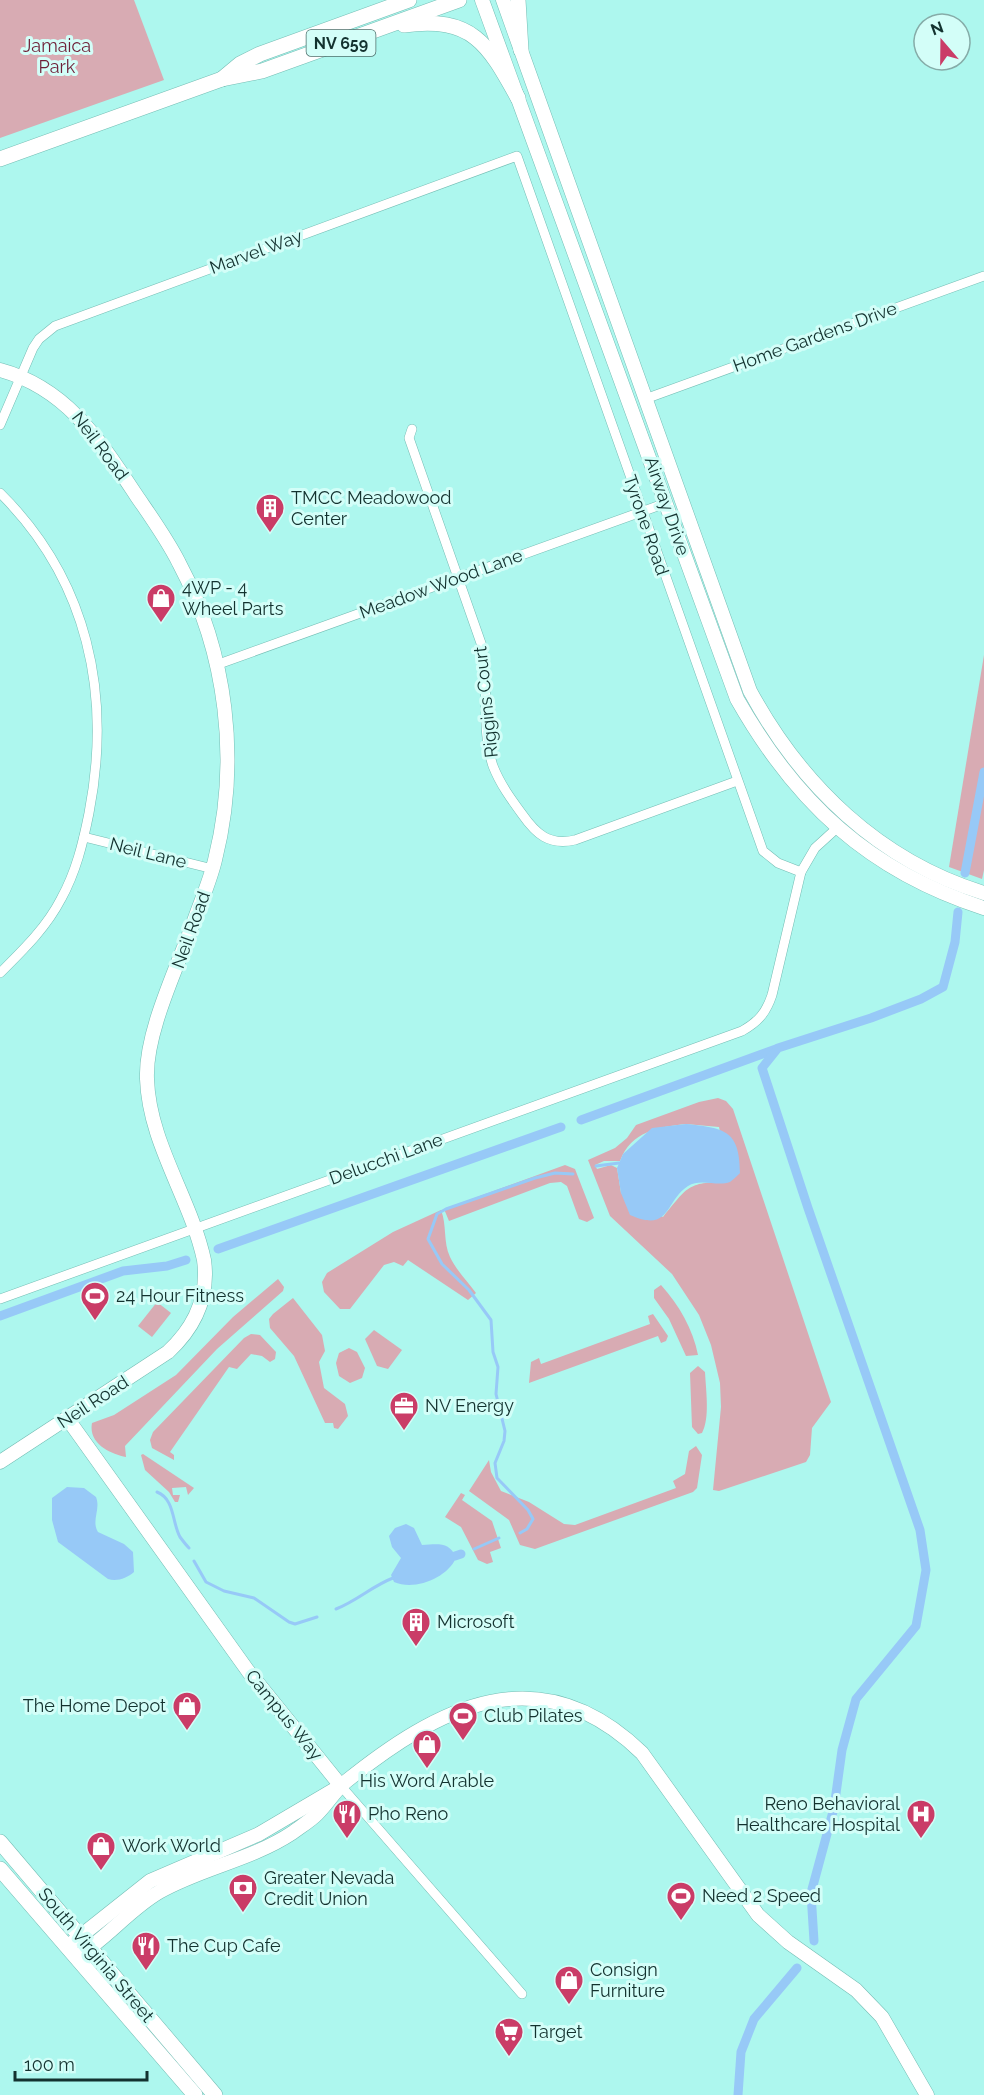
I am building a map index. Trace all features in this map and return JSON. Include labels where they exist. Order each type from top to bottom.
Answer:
[{"type":"main road","name":"NV 659","points":[[222,78],[240,64],[260,54],[409,0]]},
{"type":"main road","name":"NV 659","points":[[0,159],[222,78],[262,71],[459,0]]},
{"type":"main road","points":[[518,0],[521,50]]},
{"type":"main road","points":[[382,28],[431,23],[465,29],[490,50],[518,98]]},
{"type":"main road","name":"South Virginia Street","points":[[0,1842],[81,1936],[78,1951]]},
{"type":"main road","name":"South Virginia Street","points":[[0,1869],[215,2095]]},
{"type":"main road","name":"South Virginia Street","points":[[78,1951],[195,2095]]},
{"type":"street","name":"Airway Drive","points":[[482,0],[737,699],[790,780],[837,828],[874,857],[919,884],[984,909]]},
{"type":"street","name":"Airway Drive","points":[[503,0],[750,691],[789,754],[840,811],[888,848],[919,867],[984,893]]},
{"type":"street","name":"Marvel Way","points":[[0,425],[33,348],[39,339],[55,326],[517,156]]},
{"type":"street","name":"Tyrone Road","points":[[517,156],[762,851],[778,863],[801,872]]},
{"type":"street","name":"Home Gardens Drive","points":[[645,399],[984,276]]},
{"type":"street","name":"Neil Road","points":[[0,370],[22,377],[67,404],[100,441],[178,560],[196,598],[216,665],[228,747],[225,809],[213,869],[154,1032],[147,1079],[156,1124],[202,1252],[206,1282],[198,1311],[186,1333],[156,1361],[0,1462]]},
{"type":"street","points":[[645,399],[650,430],[669,491],[666,503],[675,506],[679,512],[699,569],[716,596]]},
{"type":"street","name":"Riggins Court","points":[[412,429],[408,438],[486,663],[487,734],[493,766],[508,794],[539,835],[556,842],[575,840],[737,781]]},
{"type":"street","points":[[0,493],[27,523],[57,567],[74,604],[88,645],[97,696],[99,740],[95,780],[84,837],[70,880],[50,917],[0,973]]},
{"type":"street","name":"Meadow Wood Lane","points":[[216,665],[666,503]]},
{"type":"street","points":[[801,872],[815,848],[837,828],[849,828],[892,859],[919,867]]},
{"type":"street","name":"Neil Lane","points":[[84,837],[213,869]]},
{"type":"street","name":"Delucchi Lane","points":[[0,1299],[742,1031],[755,1023],[767,1011],[801,872]]},
{"type":"street","name":"Campus Way","points":[[68,1418],[251,1675],[341,1786],[522,1994]]},
{"type":"street","points":[[78,1951],[159,1892],[290,1834],[317,1814],[341,1786],[421,1727],[453,1711],[478,1703],[501,1699],[534,1700],[571,1707],[596,1718],[623,1735],[650,1762],[758,1915],[779,1935],[847,1983],[873,2007],[895,2037],[927,2095]]},
{"type":"street","points":[[81,1936],[150,1881],[259,1834],[317,1797],[341,1786]]},
{"type":"green space","name":"Jamaica Park","points":[[0,0],[134,0],[164,80],[0,138]]},
{"type":"green space","points":[[984,655],[984,870],[982,879],[949,867]]},
{"type":"green space","points":[[718,1098],[726,1101],[733,1109],[831,1402],[812,1428],[810,1455],[806,1462],[719,1491],[713,1490],[721,1407],[720,1383],[711,1345],[699,1315],[672,1274],[610,1216],[588,1160],[615,1148],[627,1138],[636,1125],[699,1102]],"holes":[[[686,1124],[719,1127],[730,1182],[705,1183],[690,1188],[663,1217],[621,1193],[617,1168],[611,1165],[597,1169],[595,1165],[604,1161],[620,1161],[631,1143],[656,1129]]]},
{"type":"green space","points":[[565,1165],[575,1169],[594,1218],[587,1222],[579,1219],[567,1186],[561,1182],[550,1183],[449,1221],[444,1209]]},
{"type":"green space","points":[[441,1210],[450,1257],[476,1293],[468,1300],[408,1260],[403,1266],[394,1262],[384,1265],[350,1309],[340,1309],[324,1292],[322,1282],[327,1273],[393,1232]]},
{"type":"green space","points":[[278,1279],[284,1287],[283,1291],[217,1349],[125,1446],[126,1457],[102,1447],[97,1442],[92,1423],[114,1415],[176,1375],[233,1317]]},
{"type":"green space","points":[[661,1285],[684,1318],[693,1336],[698,1355],[686,1356],[669,1319],[654,1298],[654,1290]]},
{"type":"green space","points":[[293,1298],[322,1335],[325,1351],[319,1362],[324,1388],[345,1404],[348,1416],[338,1429],[334,1428],[333,1423],[325,1423],[294,1356],[270,1328],[269,1319]]},
{"type":"green space","points":[[157,1302],[171,1313],[152,1337],[138,1326]]},
{"type":"green space","points":[[653,1314],[668,1336],[666,1341],[661,1343],[658,1336],[529,1383],[531,1362],[539,1358],[541,1364],[650,1324],[648,1316]]},
{"type":"green space","points":[[374,1330],[402,1350],[388,1369],[377,1366],[365,1339]]},
{"type":"green space","points":[[251,1334],[260,1335],[276,1352],[275,1359],[270,1362],[262,1356],[251,1354],[237,1369],[229,1367],[170,1452],[174,1455],[174,1460],[152,1448],[150,1440],[153,1432],[244,1338]]},
{"type":"green space","points":[[349,1348],[357,1352],[365,1368],[362,1378],[350,1383],[339,1376],[336,1363],[339,1353]]},
{"type":"green space","points":[[698,1366],[705,1372],[707,1404],[704,1427],[702,1433],[698,1434],[692,1427],[690,1373]]},
{"type":"green space","points":[[696,1446],[702,1455],[697,1488],[693,1492],[535,1549],[520,1545],[509,1520],[469,1491],[489,1460],[491,1472],[501,1491],[529,1502],[564,1524],[575,1525],[676,1488],[673,1481],[685,1474],[689,1451]]},
{"type":"green space","points":[[143,1454],[194,1488],[188,1495],[186,1487],[172,1488],[173,1495],[180,1495],[178,1502],[175,1502],[169,1492],[145,1470],[141,1455]]},
{"type":"green space","points":[[461,1493],[465,1495],[462,1500],[492,1521],[501,1548],[490,1552],[493,1562],[487,1564],[478,1560],[461,1527],[445,1517]]},
{"type":"water","points":[[686,1124],[710,1127],[733,1139],[737,1147],[740,1173],[730,1182],[698,1183],[688,1186],[660,1218],[643,1220],[630,1215],[621,1193],[617,1168],[623,1154],[652,1128]]},
{"type":"water","points":[[67,1487],[84,1488],[96,1497],[95,1524],[98,1532],[124,1544],[133,1552],[134,1572],[118,1580],[108,1579],[58,1542],[52,1520],[52,1498]]},
{"type":"water","points":[[406,1524],[414,1528],[422,1545],[447,1546],[453,1553],[456,1558],[452,1565],[438,1577],[420,1584],[394,1582],[391,1575],[401,1558],[392,1547],[389,1536],[395,1528]]},
{"type":"waterway","points":[[965,873],[984,772]]},
{"type":"waterway","points":[[814,1941],[811,1893],[834,1808],[842,1750],[856,1699],[916,1626],[926,1570],[920,1530],[762,1068],[778,1048],[871,1018],[921,999],[943,987],[955,942],[958,912]]},
{"type":"waterway","points":[[581,1120],[776,1049]]},
{"type":"waterway","points":[[218,1249],[561,1127]]},
{"type":"waterway","points":[[596,1166],[619,1163]]},
{"type":"waterway","points":[[520,1533],[527,1529],[533,1519],[528,1510],[497,1478],[495,1463],[504,1441],[505,1431],[496,1394],[498,1367],[493,1352],[491,1320],[469,1290],[442,1264],[428,1239],[437,1214],[446,1209],[535,1178],[555,1173],[573,1174]]},
{"type":"waterway","points":[[0,1316],[123,1271],[167,1266],[186,1260]]},
{"type":"waterway","points":[[157,1492],[167,1500],[177,1531],[189,1548]]},
{"type":"waterway","points":[[474,1549],[499,1538]]},
{"type":"waterway","points":[[455,1556],[461,1554]]},
{"type":"waterway","points":[[194,1561],[206,1582],[224,1591],[254,1598],[289,1622],[295,1624],[317,1617]]},
{"type":"waterway","points":[[336,1609],[393,1578]]},
{"type":"waterway","points":[[738,2095],[741,2052],[754,2019],[797,1968]]},
{"type":"place","name":"TMCC Meadowood Center","points":[[270,534]]},
{"type":"place","name":"4WP - 4 Wheel Parts","points":[[161,624]]},
{"type":"place","name":"24 Hour Fitness","points":[[95,1322]]},
{"type":"place","name":"NV Energy","points":[[404,1432]]},
{"type":"place","name":"Microsoft","points":[[416,1648]]},
{"type":"place","name":"The Home Depot","points":[[187,1732]]},
{"type":"place","name":"Club Pilates","points":[[463,1742]]},
{"type":"place","name":"His Word Arable","points":[[427,1770]]},
{"type":"place","name":"Pho Reno","points":[[347,1840]]},
{"type":"place","name":"Reno Behavioral Healthcare Hospital","points":[[921,1840]]},
{"type":"place","name":"Work World","points":[[101,1872]]},
{"type":"place","name":"Greater Nevada Credit Union","points":[[243,1914]]},
{"type":"place","name":"Need 2 Speed","points":[[681,1922]]},
{"type":"place","name":"The Cup Cafe","points":[[146,1972]]},
{"type":"place","name":"Consign Furniture","points":[[569,2006]]},
{"type":"place","name":"Target","points":[[509,2058]]}]
